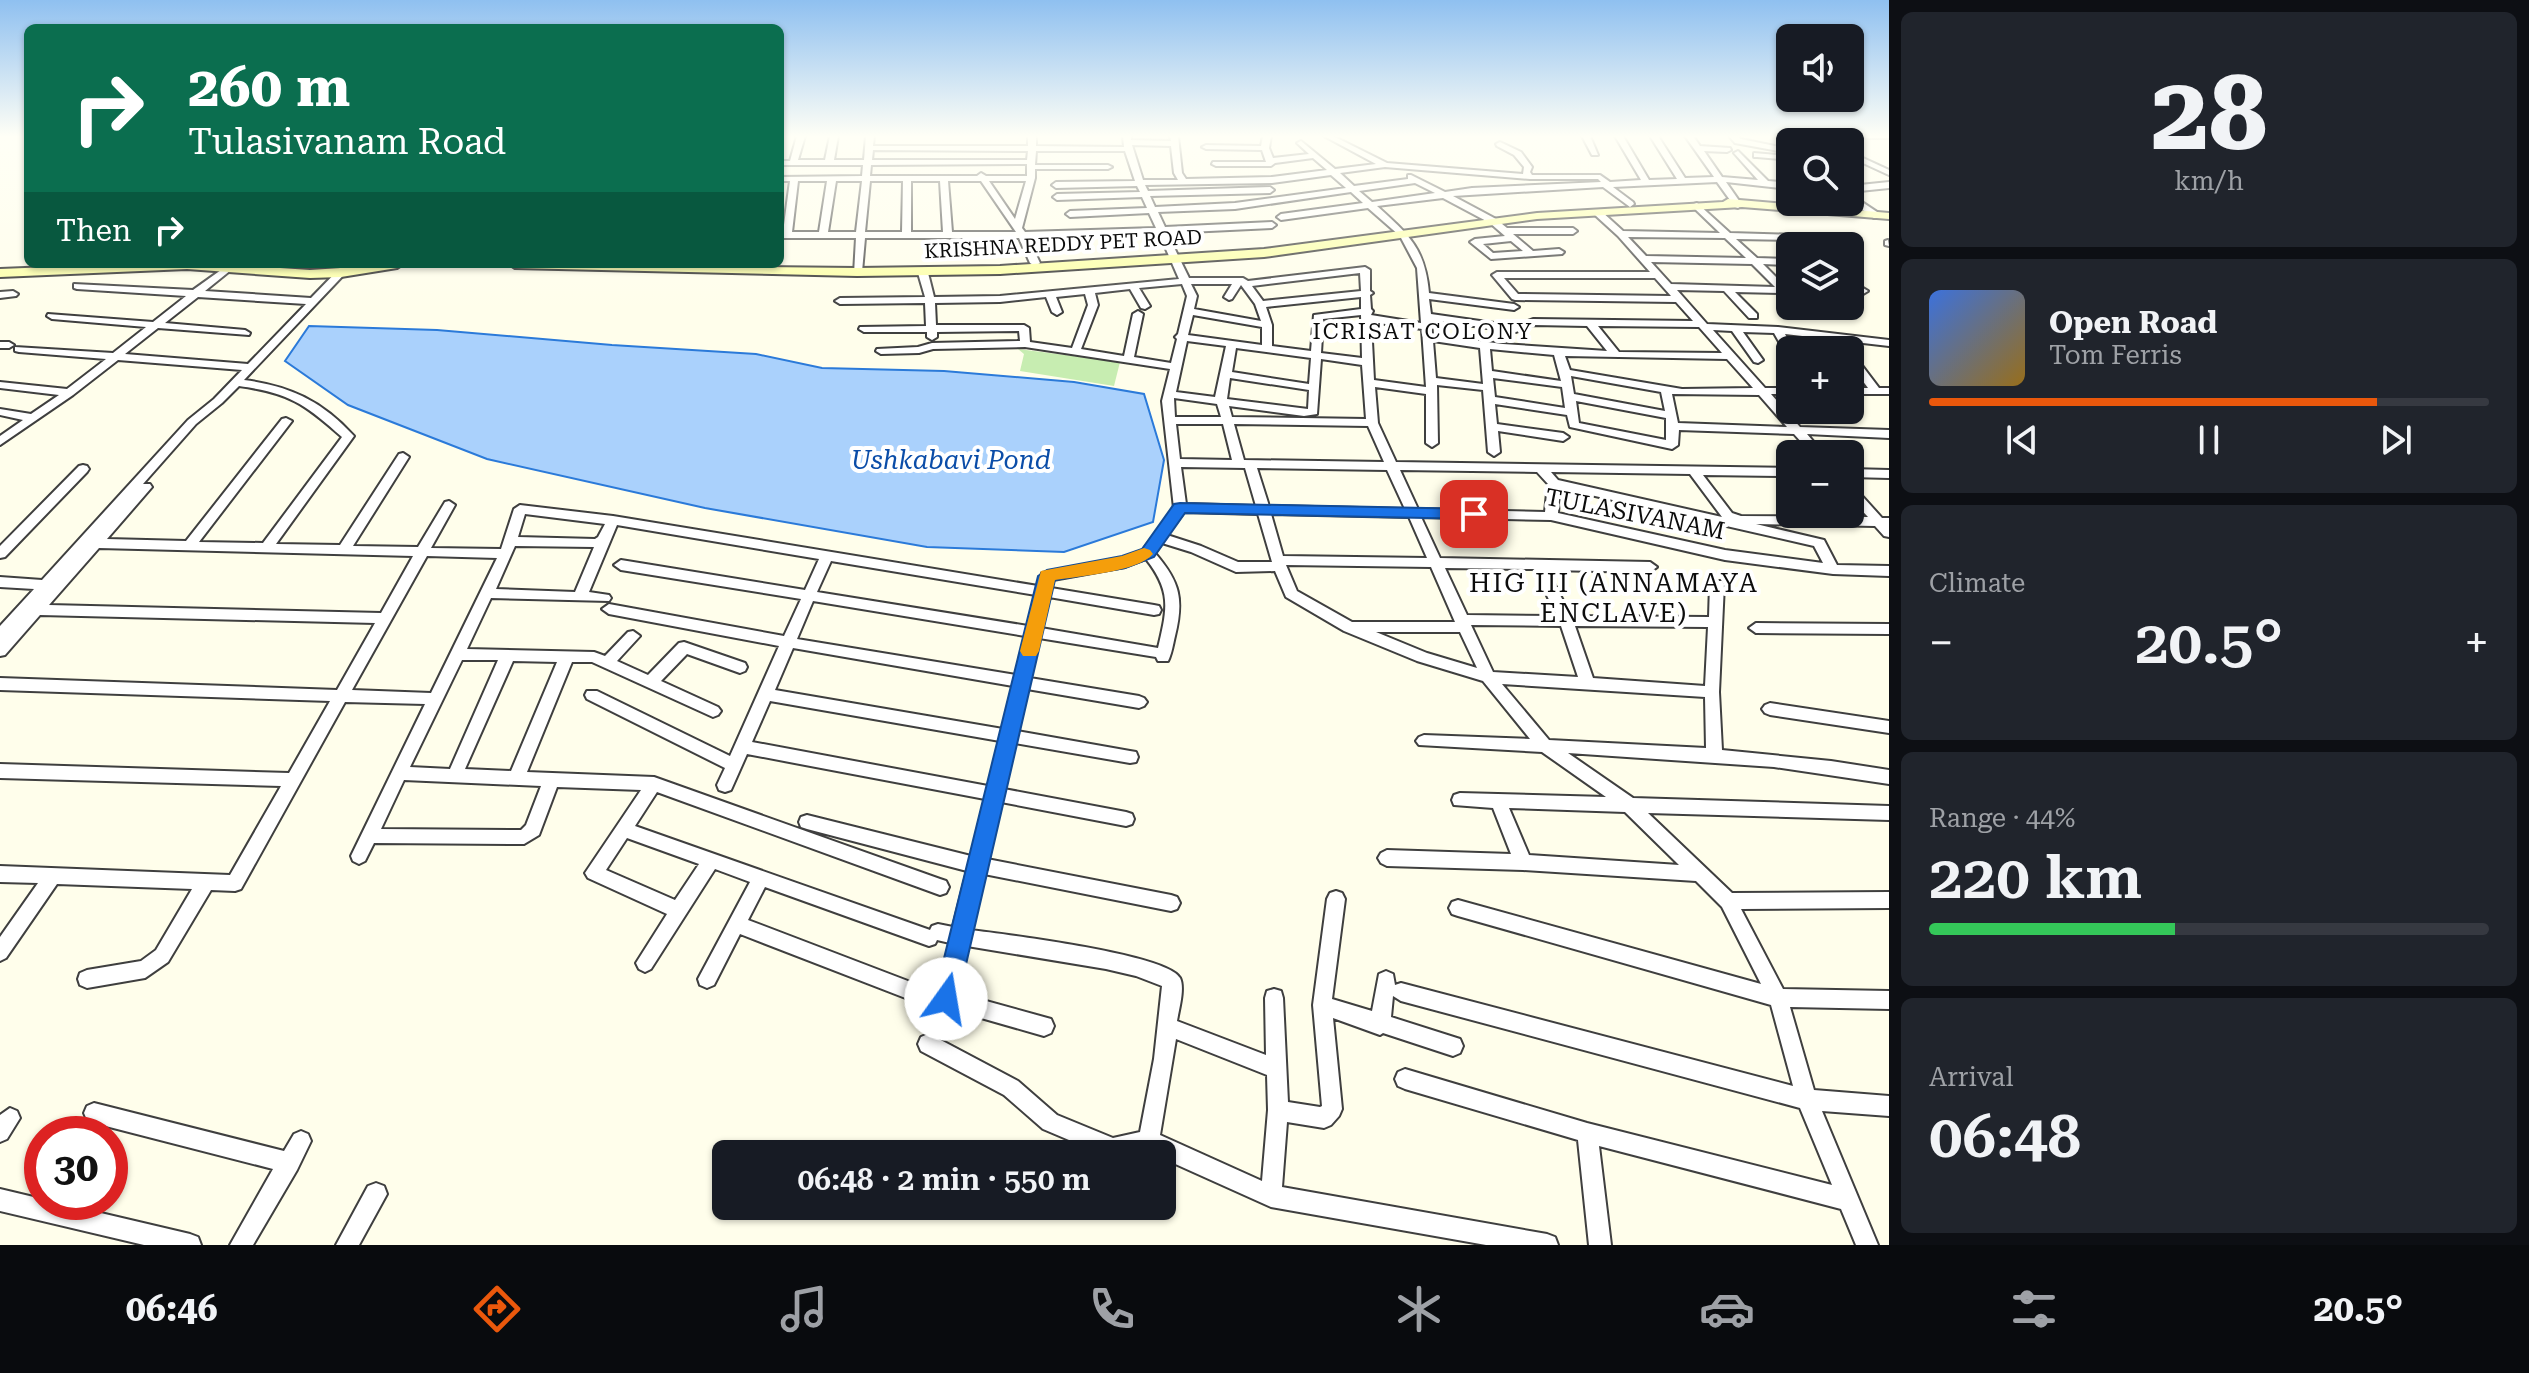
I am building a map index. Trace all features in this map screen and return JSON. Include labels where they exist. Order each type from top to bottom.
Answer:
[{"type":"main road","name":"KRISHNA REDDY PET ROAD","points":[[784,268],[858,269],[1287,251],[1490,219],[1630,204],[1723,201],[1738,205]]},
{"type":"main road","name":"KRISHNA REDDY PET ROAD","points":[[1490,219],[1738,205]]},
{"type":"main road","points":[[1738,205],[1883,216]]},
{"type":"main road","name":"KRISHNA REDDY PET ROAD","points":[[784,267],[923,273],[1173,255]]},
{"type":"main road","points":[[0,270],[24,267]]},
{"type":"main road","points":[[0,270],[64,268]]},
{"type":"main road","points":[[228,268],[327,268]]},
{"type":"street","points":[[791,194],[784,235],[1162,230],[1272,225]]},
{"type":"street","points":[[823,236],[830,194]]},
{"type":"street","points":[[858,269],[865,194]]},
{"type":"street","points":[[906,234],[907,194]]},
{"type":"street","points":[[945,194],[948,234]]},
{"type":"street","points":[[994,194],[1035,263]]},
{"type":"street","points":[[1019,232],[1027,194]]},
{"type":"street","points":[[1057,197],[1142,194]]},
{"type":"street","points":[[946,999],[1047,576],[1125,562],[1148,553],[1180,508],[1169,394],[1192,296],[1145,194]]},
{"type":"street","points":[[1070,214],[1235,206],[1313,194]]},
{"type":"street","points":[[1360,194],[1402,232],[1422,268],[1432,386],[1432,443]]},
{"type":"street","points":[[1281,217],[1444,194]]},
{"type":"street","points":[[1445,194],[1490,219],[1530,253]]},
{"type":"street","points":[[1618,194],[1630,204]]},
{"type":"street","points":[[1730,194],[1738,205]]},
{"type":"street","points":[[1864,205],[1883,216]]},
{"type":"street","points":[[1697,206],[1776,281]]},
{"type":"street","points":[[1598,213],[1644,259],[1805,440]]},
{"type":"street","points":[[1559,252],[1488,255],[1475,242],[1509,234],[1573,231]]},
{"type":"street","points":[[1621,234],[1776,237]]},
{"type":"street","points":[[1644,259],[1776,262]]},
{"type":"street","points":[[0,441],[117,357],[228,268]]},
{"type":"street","points":[[0,635],[52,585],[205,422],[218,401],[313,301],[339,268]]},
{"type":"street","points":[[840,301],[1000,299],[1186,281],[1242,282],[1365,270],[1372,423],[1488,677],[1545,746],[1628,804],[1728,901],[1778,998],[1807,1100],[1867,1245],[1882,1245]]},
{"type":"street","points":[[923,273],[930,299],[932,346]]},
{"type":"street","points":[[1658,275],[1497,275],[1515,297],[1680,299]]},
{"type":"street","points":[[1229,297],[1242,282]]},
{"type":"street","points":[[1242,282],[1262,304],[1267,325],[1267,348]]},
{"type":"street","points":[[77,286],[313,301]]},
{"type":"street","points":[[1129,358],[1141,310],[1133,286]]},
{"type":"street","points":[[1669,287],[1776,291]]},
{"type":"street","points":[[1727,289],[1753,316]]},
{"type":"street","points":[[1076,350],[1093,305],[1089,290]]},
{"type":"street","points":[[1262,304],[1368,293]]},
{"type":"street","points":[[0,295],[13,294]]},
{"type":"street","points":[[1050,294],[1057,312]]},
{"type":"street","points":[[1424,295],[1514,307]]},
{"type":"street","points":[[1187,311],[1267,325]]},
{"type":"street","points":[[1169,394],[1313,412],[1318,317],[1368,315],[1426,327],[1485,348],[1559,354],[1730,356]]},
{"type":"street","points":[[52,316],[245,333]]},
{"type":"street","points":[[1426,327],[1516,329],[1533,322],[1589,322],[1703,325],[1826,336]]},
{"type":"street","points":[[1589,322],[1616,355]]},
{"type":"street","points":[[864,329],[1024,328],[1025,344]]},
{"type":"street","points":[[1735,328],[1758,360]]},
{"type":"street","points":[[1778,330],[1781,336]]},
{"type":"street","points":[[1180,337],[1367,362]]},
{"type":"street","points":[[1864,340],[1889,343]]},
{"type":"street","points":[[1232,343],[1223,402],[1227,420],[1262,508],[1291,594],[1349,627],[1422,657],[1488,677],[1712,692]]},
{"type":"street","points":[[881,351],[919,350],[932,346],[1025,344],[1176,367]]},
{"type":"street","points":[[9,346],[251,367]]},
{"type":"street","points":[[1485,348],[1494,452]]},
{"type":"street","points":[[1559,354],[1575,426],[1671,445],[1672,421],[1666,389]]},
{"type":"street","points":[[1565,372],[1666,389],[1776,391]]},
{"type":"street","points":[[1226,374],[1314,388]]},
{"type":"street","points":[[1488,374],[1569,391],[1672,421],[1889,434]]},
{"type":"street","points":[[1864,375],[1876,391]]},
{"type":"street","points":[[236,382],[285,388],[304,398],[348,436],[266,548]]},
{"type":"street","points":[[1369,383],[1432,386],[1490,394],[1572,412]]},
{"type":"street","points":[[0,385],[69,393]]},
{"type":"street","points":[[1864,391],[1889,391]]},
{"type":"street","points":[[0,412],[33,418]]},
{"type":"street","points":[[1170,420],[1372,423]]},
{"type":"street","points":[[189,546],[286,421]]},
{"type":"street","points":[[1492,427],[1563,437]]},
{"type":"street","points":[[344,550],[403,457]]},
{"type":"street","points":[[1177,463],[1776,472]]},
{"type":"street","points":[[0,554],[83,469]]},
{"type":"street","points":[[1541,469],[1554,483],[1819,543],[1833,569]]},
{"type":"street","points":[[1694,471],[1728,516],[1740,520],[1884,522]]},
{"type":"street","points":[[1864,473],[1889,474]]},
{"type":"street","points":[[1551,516],[1554,483]]},
{"type":"street","points":[[1864,503],[1884,522],[1889,533]]},
{"type":"street","points":[[0,874],[235,883],[449,505]]},
{"type":"street","name":"TULASIVANAM","points":[[1180,508],[1551,516],[1725,555],[1833,569],[1889,571]]},
{"type":"street","points":[[359,856],[508,548],[520,509],[613,520],[1154,610]]},
{"type":"street","points":[[580,597],[613,520]]},
{"type":"street","points":[[1159,537],[1236,567],[1280,563],[1435,562],[1650,567]]},
{"type":"street","points":[[90,543],[425,552],[596,543],[603,540]]},
{"type":"street","points":[[621,565],[1159,654],[1174,605],[1172,585],[1148,553]]},
{"type":"street","points":[[725,785],[827,555]]},
{"type":"street","points":[[1538,565],[1567,622],[1588,685]]},
{"type":"street","points":[[0,582],[52,585]]},
{"type":"street","points":[[1714,756],[1712,692],[1717,584]]},
{"type":"street","points":[[0,651],[36,610],[52,585]]},
{"type":"street","points":[[487,593],[580,597],[789,642],[1139,702]]},
{"type":"street","points":[[36,610],[387,618]]},
{"type":"street","points":[[1349,627],[1715,622]]},
{"type":"street","points":[[1756,628],[1889,629]]},
{"type":"street","points":[[607,663],[633,636]]},
{"type":"street","points":[[650,683],[681,649],[688,646],[740,667]]},
{"type":"street","points":[[457,654],[594,657],[713,711]]},
{"type":"street","points":[[455,775],[508,655]]},
{"type":"street","points":[[517,777],[567,656]]},
{"type":"street","points":[[0,684],[436,699]]},
{"type":"street","points":[[766,694],[1130,757]]},
{"type":"street","points":[[592,695],[734,765]]},
{"type":"street","points":[[1770,709],[1889,727]]},
{"type":"street","points":[[1424,741],[1714,756],[1824,766],[1889,777]]},
{"type":"street","points":[[743,747],[1126,819]]},
{"type":"street","points":[[0,771],[294,780]]},
{"type":"street","points":[[399,773],[654,784],[940,887]]},
{"type":"street","points":[[369,836],[524,837],[533,830],[552,779]]},
{"type":"street","points":[[654,784],[626,830],[594,873],[680,911]]},
{"type":"street","points":[[1460,800],[1889,813]]},
{"type":"street","points":[[1498,801],[1523,862]]},
{"type":"street","points":[[807,822],[976,864],[1171,903]]},
{"type":"street","points":[[626,830],[933,935],[960,937],[1165,974],[1172,981],[1164,1059],[1149,1140]]},
{"type":"street","points":[[1387,858],[1523,862],[1701,874]]},
{"type":"street","points":[[645,963],[711,860]]},
{"type":"street","points":[[0,952],[53,876]]},
{"type":"street","points":[[707,979],[761,878]]},
{"type":"street","points":[[87,979],[145,969],[162,956],[206,882]]},
{"type":"street","points":[[1278,1110],[1324,1118],[1332,1109],[1322,1005],[1336,899]]},
{"type":"street","points":[[1728,901],[1889,900]]},
{"type":"street","points":[[1458,908],[1778,998],[1889,1000]]},
{"type":"street","points":[[735,924],[917,993],[1044,1026]]},
{"type":"street","points":[[1380,1025],[1394,986],[1807,1100],[1889,1106]]},
{"type":"street","points":[[1271,1196],[1278,1110],[1274,998]]},
{"type":"street","points":[[1322,1005],[1453,1046]]},
{"type":"street","points":[[1167,1026],[1276,1069]]},
{"type":"street","points":[[928,1044],[1011,1088],[1050,1122],[1094,1140]]},
{"type":"street","points":[[1405,1079],[1587,1133],[1847,1200]]},
{"type":"street","points":[[94,1113],[290,1163]]},
{"type":"street","points":[[1587,1133],[1600,1245]]},
{"type":"street","points":[[241,1245],[301,1141]]},
{"type":"street","points":[[1176,1153],[1271,1196],[1547,1245]]},
{"type":"street","points":[[347,1245],[376,1194]]},
{"type":"street","points":[[0,1200],[190,1245]]},
{"type":"green space","points":[[1018,349],[1120,362],[1114,386],[1020,371],[1024,354]]},
{"type":"water","name":"Ushkabavi Pond","points":[[309,326],[437,330],[756,354],[822,368],[944,371],[1074,382],[1144,394],[1164,460],[1153,522],[1064,552],[927,547],[705,508],[487,459],[348,405],[285,361]]},
{"type":"slow traffic","points":[[1029,651],[1047,576],[1125,562],[1144,554]]},
{"type":"district","name":"ICRISAT COLONY","points":[[1423,331]]},
{"type":"district","name":"HIG III (ANNAMAYA ENCLAVE)","points":[[1614,598]]},
{"type":"route","points":[[946,999],[1047,576],[1125,562],[1148,553],[1180,508],[1474,514]]}]
